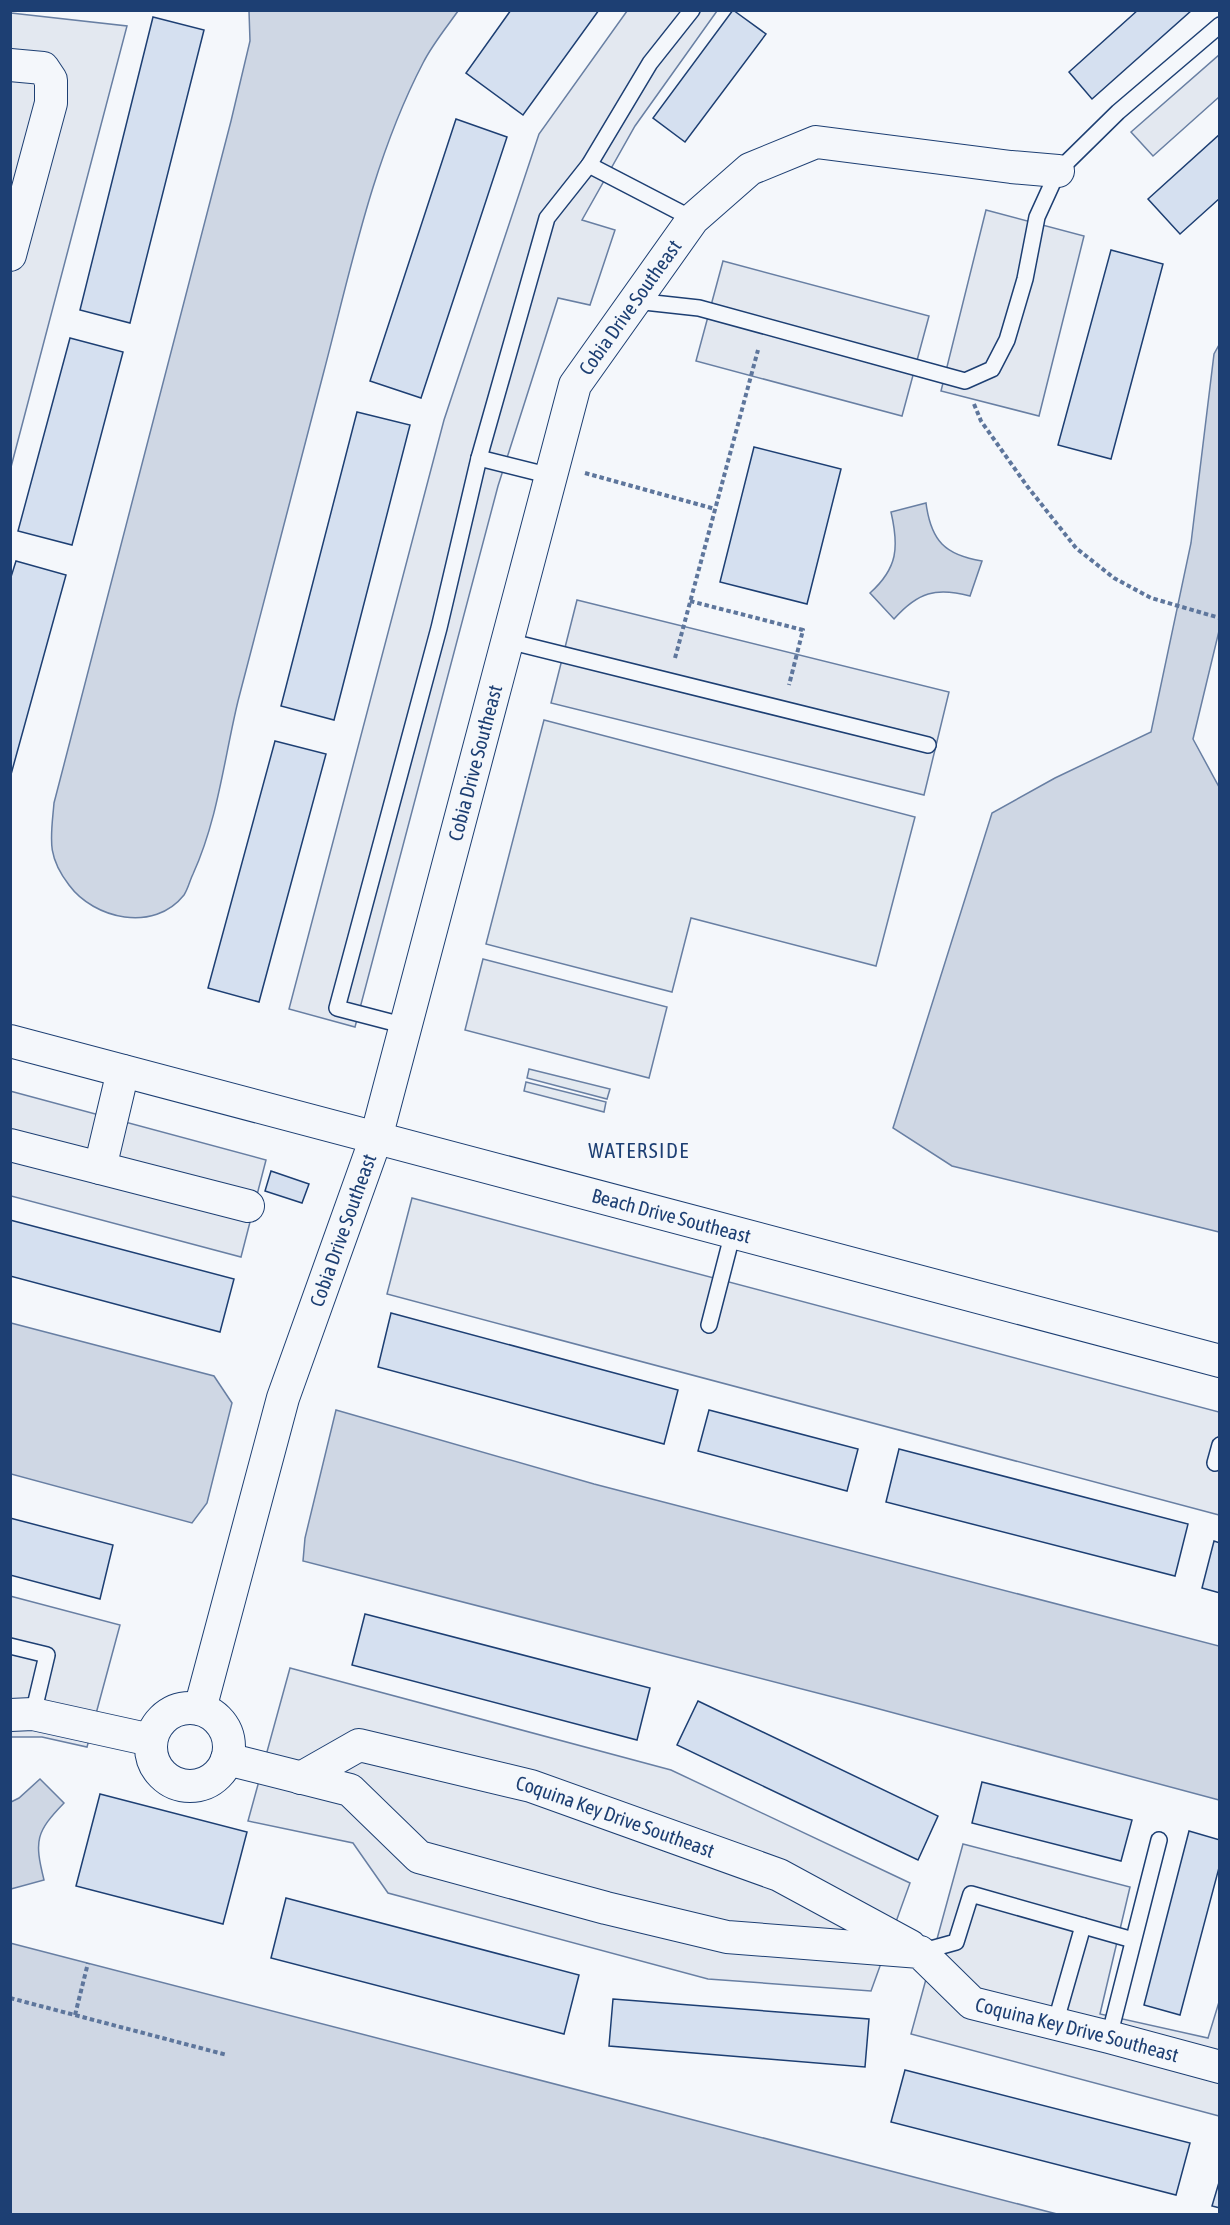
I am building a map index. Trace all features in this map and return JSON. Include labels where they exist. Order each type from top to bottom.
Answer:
[{"type":"street","points":[[10,64],[43,68],[51,80],[51,103],[10,255]]},
{"type":"street","name":"Cobia Drive Southeast","points":[[200,1709],[283,1398],[376,1138],[575,386],[693,219],[750,169],[816,142],[1058,171]]},
{"type":"street","name":"Beach Drive Southeast","points":[[10,1041],[1220,1361]]},
{"type":"street","points":[[100,1168],[123,1071]]},
{"type":"street","points":[[10,1145],[248,1206]]},
{"type":"street","points":[[190,1707],[200,1709],[215,1717],[224,1727],[229,1741],[227,1759],[217,1776],[195,1786],[183,1786],[171,1782],[161,1774],[151,1752],[152,1740],[156,1727],[165,1717],[177,1710],[190,1707]]},
{"type":"street","points":[[22,1714],[152,1740]]},
{"type":"street","name":"Coquina Key Drive Southeast","points":[[301,1778],[359,1745],[531,1786],[779,1875],[920,1952],[972,2004],[1218,2062]]},
{"type":"street","points":[[227,1759],[350,1790],[419,1857],[606,1908],[727,1937],[920,1952]]},
{"type":"lane","points":[[405,1026],[337,1008],[439,628],[479,458],[547,218],[589,165],[650,63],[692,10]]},
{"type":"lane","points":[[635,301],[699,308],[965,381],[992,369],[1007,340],[1025,279],[1037,217],[1058,171],[1118,112],[1220,25]]},
{"type":"lane","points":[[589,165],[693,219]]},
{"type":"lane","points":[[479,458],[552,470]]},
{"type":"lane","points":[[508,641],[928,745]]},
{"type":"lane","points":[[709,1326],[733,1232]]},
{"type":"lane","points":[[1215,1463],[1220,1445]]},
{"type":"lane","points":[[10,1647],[47,1655],[22,1714]]},
{"type":"lane","points":[[1109,2037],[1159,1840]]},
{"type":"lane","points":[[920,1952],[956,1942],[971,1894],[1133,1940]]},
{"type":"lane","points":[[1056,2024],[1083,1926]]},
{"type":"path","points":[[669,681],[764,326]]},
{"type":"path","points":[[965,381],[981,421],[1027,486],[1076,548],[1114,578],[1151,598],[1220,618]]},
{"type":"path","points":[[552,470],[715,508]]},
{"type":"path","points":[[690,601],[803,630],[783,709]]},
{"type":"path","points":[[75,2015],[88,1963]]},
{"type":"path","points":[[10,1998],[227,2055]]},
{"type":"shaded area","points":[[249,11],[458,11],[427,56],[405,100],[390,137],[365,214],[238,701],[215,810],[202,853],[184,895],[171,907],[141,918],[125,917],[93,906],[80,897],[62,874],[53,855],[54,803],[231,121],[250,41]]},
{"type":"shaded area","points":[[627,11],[717,11],[635,126],[582,220],[615,230],[590,305],[558,298],[498,486],[355,1027],[289,1009],[444,420],[539,134]]},
{"type":"shaded area","points":[[11,13],[127,26],[11,467]]},
{"type":"shaded area","points":[[1219,55],[1219,97],[1153,156],[1131,132]]},
{"type":"shaded area","points":[[986,210],[1084,236],[1039,416],[941,391]]},
{"type":"shaded area","points":[[723,261],[929,316],[902,416],[696,361]]},
{"type":"shaded area","points":[[1219,345],[1219,631],[1193,739],[1219,787],[1219,1232],[952,1166],[893,1128],[992,813],[1055,778],[1151,732],[1191,543],[1214,354]]},
{"type":"shaded area","points":[[926,503],[932,527],[942,544],[958,555],[982,561],[970,596],[947,592],[928,594],[911,603],[894,619],[870,593],[886,575],[894,556],[895,536],[891,512]]},
{"type":"shaded area","points":[[577,600],[949,692],[924,795],[551,703]]},
{"type":"shaded area","points":[[544,720],[915,817],[876,966],[691,918],[672,992],[486,944]]},
{"type":"shaded area","points":[[483,959],[667,1007],[649,1078],[465,1030]]},
{"type":"shaded area","points":[[529,1069],[610,1089],[607,1099],[527,1078]]},
{"type":"shaded area","points":[[526,1082],[606,1102],[604,1112],[524,1091]]},
{"type":"shaded area","points":[[10,1091],[266,1160],[241,1257],[11,1196]]},
{"type":"shaded area","points":[[412,1198],[1219,1412],[1219,1515],[387,1294]]},
{"type":"shaded area","points":[[11,1323],[214,1376],[232,1403],[207,1503],[192,1523],[11,1474]]},
{"type":"shaded area","points":[[336,1410],[594,1484],[1219,1646],[1219,1800],[868,1706],[303,1561],[305,1538]]},
{"type":"shaded area","points":[[10,1596],[120,1625],[87,1747],[42,1737],[11,1737]]},
{"type":"shaded area","points":[[290,1668],[671,1770],[910,1883],[871,1991],[708,1979],[388,1893],[353,1843],[248,1821]]},
{"type":"shaded area","points":[[40,1779],[64,1803],[48,1822],[40,1837],[39,1855],[44,1880],[11,1889],[11,1802],[19,1798]]},
{"type":"shaded area","points":[[963,1844],[1130,1887],[1100,2014],[1208,2038],[1219,2002],[1219,2116],[911,2034]]},
{"type":"shaded area","points":[[10,1943],[1057,2214],[11,2214]]},
{"type":"building","points":[[511,10],[599,10],[523,115],[466,73]]},
{"type":"building","points":[[733,10],[766,34],[685,142],[653,118]]},
{"type":"building","points":[[1138,10],[1192,10],[1092,99],[1069,72]]},
{"type":"building","points":[[153,17],[204,30],[130,323],[80,310]]},
{"type":"building","points":[[456,119],[507,137],[421,398],[370,381]]},
{"type":"building","points":[[1220,134],[1220,198],[1180,234],[1148,199]]},
{"type":"building","points":[[1111,250],[1163,264],[1111,459],[1058,445]]},
{"type":"building","points":[[70,338],[123,352],[72,545],[18,531]]},
{"type":"building","points":[[357,412],[410,425],[334,720],[281,706]]},
{"type":"building","points":[[754,447],[841,469],[807,604],[720,582]]},
{"type":"building","points":[[16,561],[66,575],[10,778],[10,580]]},
{"type":"building","points":[[275,741],[326,754],[259,1002],[208,988]]},
{"type":"building","points":[[271,1171],[309,1184],[302,1203],[265,1191]]},
{"type":"building","points":[[10,1220],[234,1279],[220,1332],[10,1276]]},
{"type":"building","points":[[391,1313],[678,1390],[664,1444],[378,1367]]},
{"type":"building","points":[[709,1410],[858,1449],[847,1491],[698,1451]]},
{"type":"building","points":[[899,1449],[1188,1524],[1175,1576],[886,1502]]},
{"type":"building","points":[[10,1518],[113,1545],[100,1599],[10,1575]]},
{"type":"building","points":[[1214,1541],[1220,1543],[1220,1593],[1202,1588]]},
{"type":"building","points":[[365,1614],[650,1688],[637,1740],[352,1665]]},
{"type":"building","points":[[698,1701],[938,1816],[918,1860],[677,1745]]},
{"type":"building","points":[[982,1782],[1132,1820],[1121,1861],[972,1823]]},
{"type":"building","points":[[100,1794],[247,1832],[223,1924],[76,1886]]},
{"type":"building","points":[[1189,1831],[1220,1840],[1220,1864],[1180,2015],[1144,2005]]},
{"type":"building","points":[[286,1898],[579,1975],[564,2034],[271,1958]]},
{"type":"building","points":[[613,1999],[869,2019],[865,2067],[609,2046]]},
{"type":"building","points":[[905,2070],[1190,2143],[1176,2195],[891,2122]]},
{"type":"building","points":[[1220,2179],[1220,2208],[1212,2206]]},
{"type":"district","name":"WATERSIDE","points":[[639,1151]]}]
